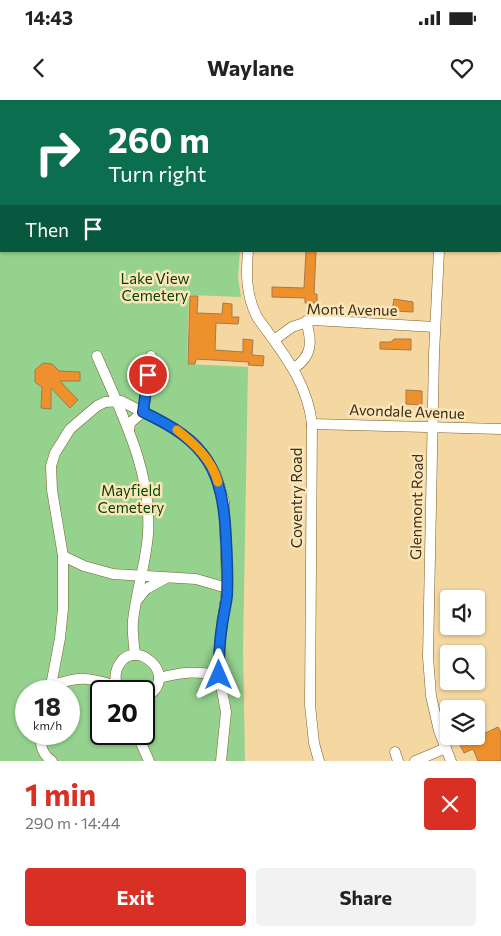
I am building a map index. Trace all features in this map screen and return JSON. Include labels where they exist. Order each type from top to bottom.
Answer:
[{"type":"street","name":"Coventry Road","points":[[248,252],[246,277],[250,301],[257,317],[294,368],[306,396],[312,424],[310,705],[318,761]]},
{"type":"street","name":"Glenmont Road","points":[[439,252],[435,327],[428,657],[431,696],[439,731],[451,761]]},
{"type":"street","name":"Mont Avenue","points":[[274,340],[292,327],[306,321],[435,327]]},
{"type":"street","points":[[294,368],[302,363],[307,356],[310,341],[306,321]]},
{"type":"street","points":[[97,356],[129,431],[142,471],[148,510],[146,549],[136,602],[133,633],[135,655]]},
{"type":"street","points":[[129,431],[130,423],[143,412],[151,356]]},
{"type":"street","points":[[52,680],[63,609],[63,556],[52,490],[51,466],[55,453],[70,429],[90,411],[105,402],[116,401],[174,428],[194,443],[207,459],[216,475],[224,501],[227,588],[219,650],[219,675],[226,712],[221,761]]},
{"type":"street","name":"Avondale Avenue","points":[[312,424],[501,429]]},
{"type":"street","points":[[63,556],[84,566],[112,574],[196,579],[227,588]]},
{"type":"street","points":[[136,602],[146,589],[168,577]]},
{"type":"street","points":[[117,680],[115,675],[117,668],[126,658],[135,655],[146,657],[157,667],[159,678],[155,689]]},
{"type":"street","points":[[159,678],[180,672],[219,675]]},
{"type":"street","points":[[69,680],[82,678],[97,680]]},
{"type":"street","points":[[41,745],[43,752],[52,761]]},
{"type":"street","points":[[142,745],[149,761]]},
{"type":"street","points":[[415,761],[446,748]]},
{"type":"green space","name":"Mayfield Cemetery","points":[[0,252],[240,252],[238,278],[241,297],[189,295],[187,364],[248,367],[243,650],[245,761],[0,761]]},
{"type":"building","points":[[306,252],[316,252],[314,294],[317,294],[317,303],[305,303],[305,298],[272,297],[272,287],[304,288]]},
{"type":"building","points":[[190,296],[198,296],[197,313],[222,314],[223,303],[232,304],[232,317],[239,317],[238,324],[216,323],[215,350],[243,352],[243,339],[253,340],[252,355],[264,356],[263,366],[248,365],[249,362],[196,359],[195,364],[188,364]]},
{"type":"building","points":[[394,299],[413,302],[413,312],[392,311]]},
{"type":"building","points":[[394,339],[411,339],[411,350],[380,349],[380,342],[391,342]]},
{"type":"building","points":[[43,363],[52,364],[59,371],[80,372],[80,381],[60,381],[78,400],[70,408],[51,388],[51,409],[41,408],[42,387],[35,382],[35,370]]},
{"type":"building","points":[[406,390],[422,391],[422,405],[406,404]]},
{"type":"building","points":[[498,727],[501,732],[501,761],[478,761],[473,749],[464,753],[460,745],[485,745],[485,733]]},
{"type":"slow traffic","points":[[177,430],[194,443],[207,459],[218,482]]},
{"type":"route","points":[[148,375],[143,412],[174,428],[194,443],[207,459],[216,475],[224,501],[227,598],[219,650],[219,675]]},
{"type":"park label","name":"Lake View Cemetery","points":[[155,286]]}]
